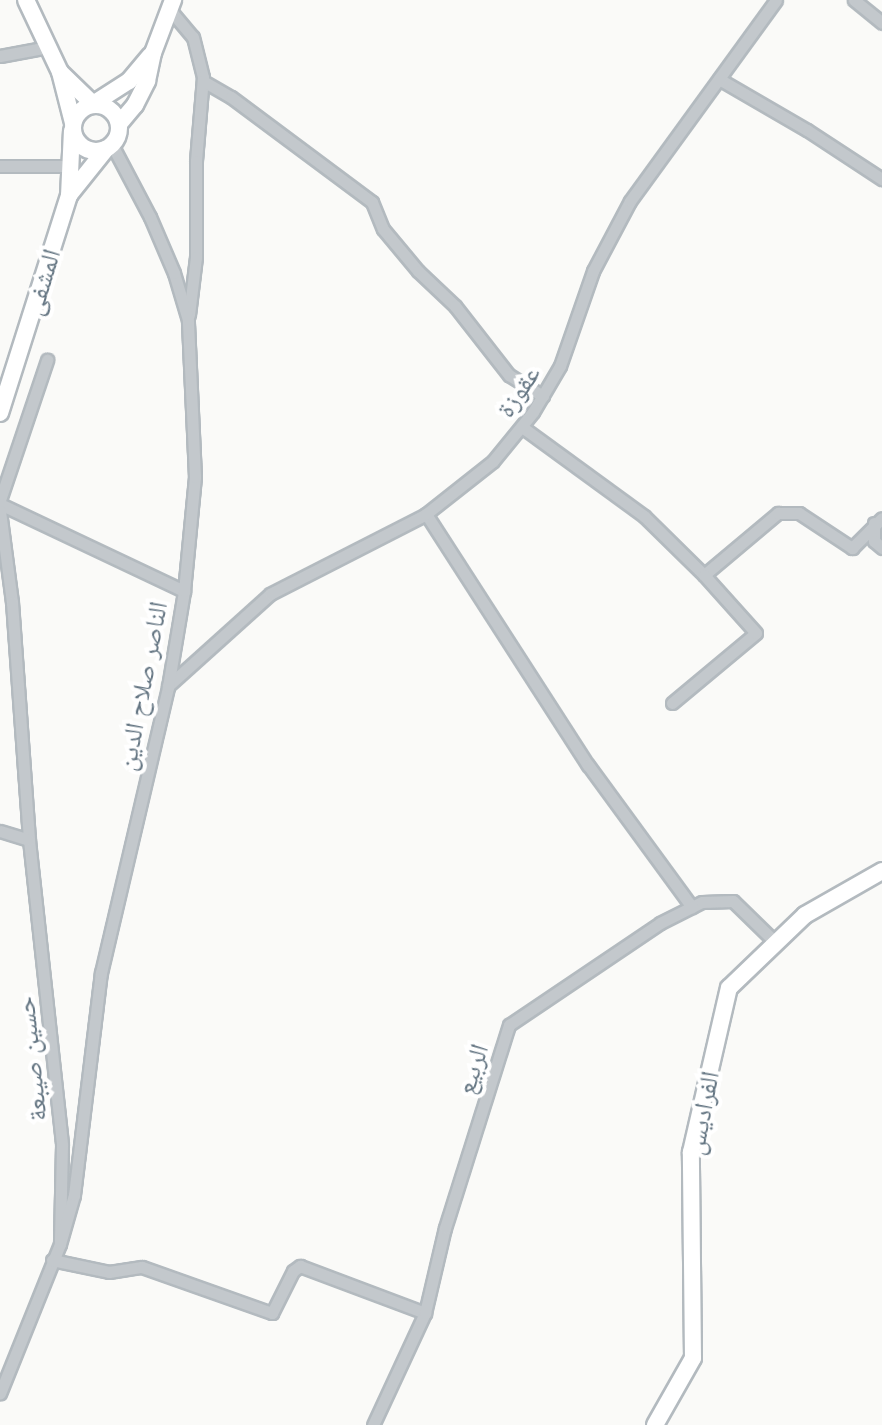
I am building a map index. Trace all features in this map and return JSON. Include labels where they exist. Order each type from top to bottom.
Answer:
[{"type":"street","points":[[26,0],[60,72],[72,127],[69,196]]},
{"type":"street","name":"عقوزة","points":[[168,687],[270,594],[426,514],[493,461],[522,427],[560,366],[593,271],[630,201],[776,0]]},
{"type":"street","points":[[854,0],[882,23]]},
{"type":"street","points":[[69,196],[109,147],[119,124],[135,105],[147,81],[153,53],[172,5]]},
{"type":"street","points":[[172,5],[193,37],[203,81],[196,161],[196,257],[188,320]]},
{"type":"street","points":[[0,56],[48,47]]},
{"type":"street","points":[[72,127],[78,112],[129,81],[153,53]]},
{"type":"street","points":[[60,72],[93,104],[112,111],[119,124]]},
{"type":"street","points":[[719,79],[807,130],[882,179]]},
{"type":"street","points":[[203,81],[231,97],[372,202],[383,229],[418,271],[455,306],[509,375],[543,396]]},
{"type":"street","points":[[72,127],[84,149],[109,147]]},
{"type":"street","name":"الناصر صلاح الدين","points":[[60,1244],[74,1195],[101,973],[168,687],[184,591],[195,477],[188,320],[156,231],[128,169],[109,147]]},
{"type":"street","points":[[0,166],[70,166]]},
{"type":"street","name":"المشفى","points":[[0,411],[69,196]]},
{"type":"street","points":[[47,360],[0,502],[184,591]]},
{"type":"street","points":[[522,427],[644,516],[704,575],[756,633],[672,703]]},
{"type":"street","name":"حسين صيبعة","points":[[0,511],[12,602],[29,840],[62,1145],[60,1244],[0,1393]]},
{"type":"street","points":[[704,575],[778,513],[799,513],[852,548],[878,520]]},
{"type":"street","points":[[426,514],[580,753],[692,907]]},
{"type":"street","points":[[878,520],[874,541],[882,548]]},
{"type":"street","points":[[0,831],[29,840]]},
{"type":"street","name":"الفراديس","points":[[655,1425],[693,1358],[691,1152],[729,988],[774,941],[805,915],[882,871]]},
{"type":"street","name":"الربيع","points":[[373,1425],[425,1313],[445,1228],[509,1025],[660,923],[702,902],[733,901],[774,941]]},
{"type":"street","points":[[51,1263],[109,1272],[142,1267],[272,1313],[293,1271],[300,1266],[425,1313]]}]
